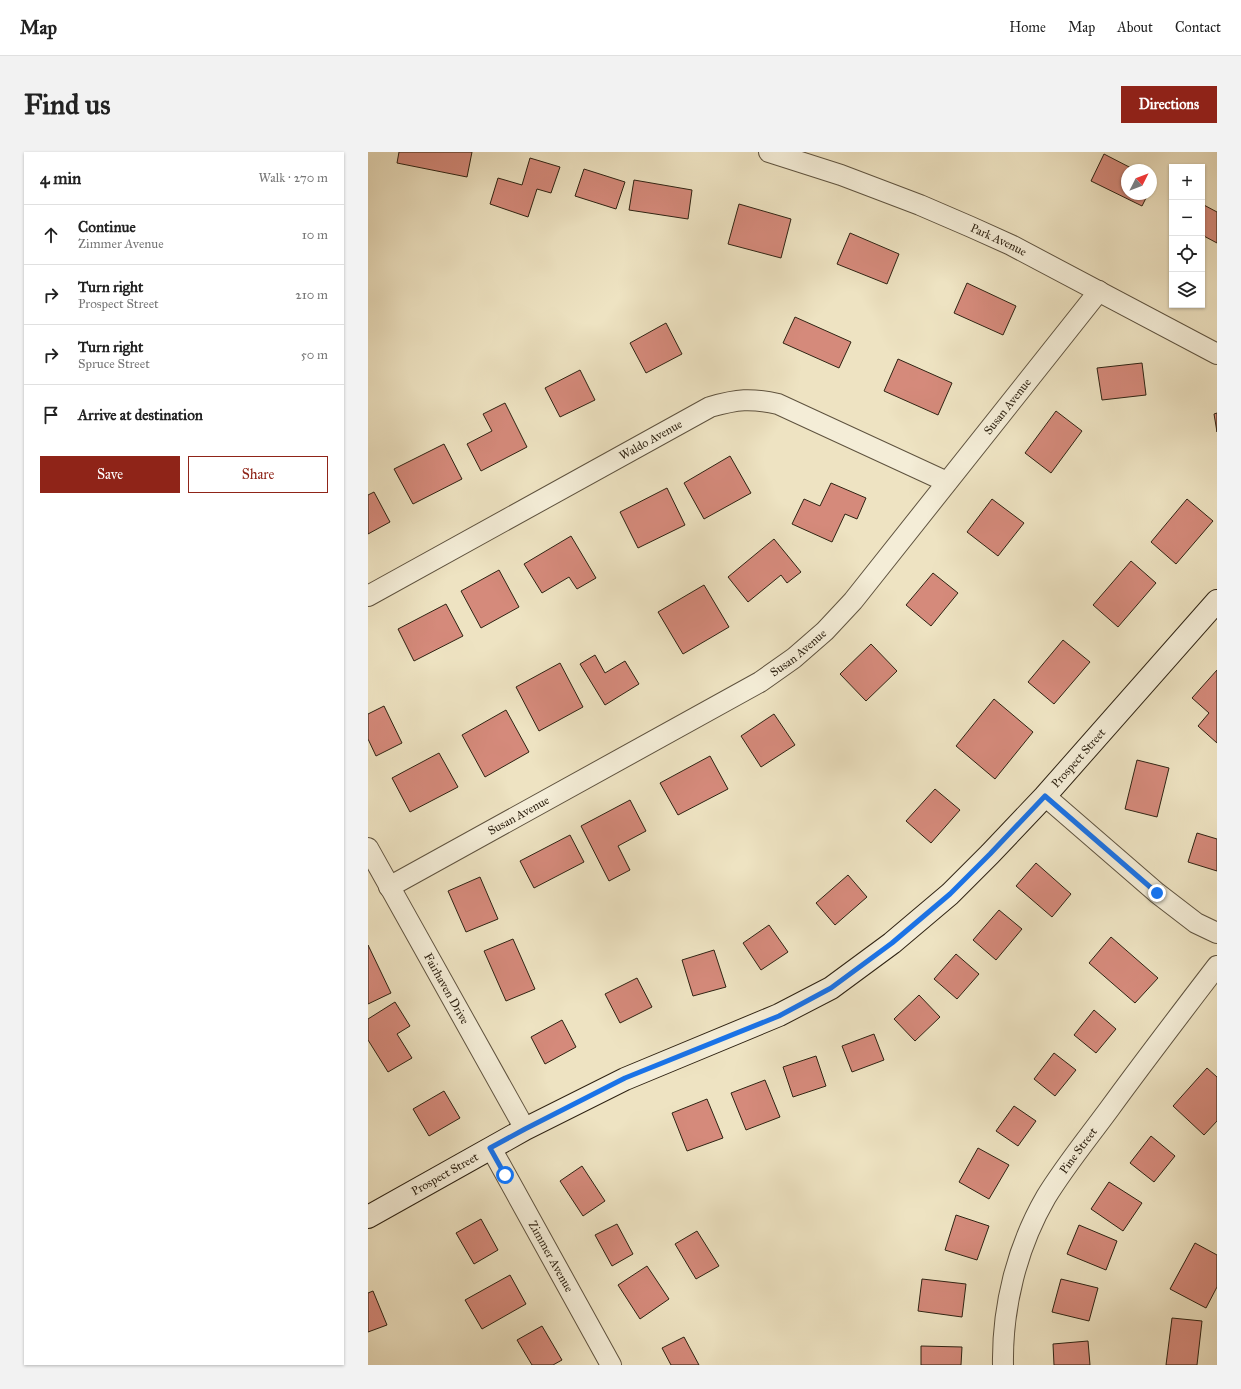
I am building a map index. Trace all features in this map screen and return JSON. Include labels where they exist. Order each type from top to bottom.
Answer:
[{"type":"main road","name":"Prospect Street","points":[[368,1217],[525,1129],[625,1078],[779,1016],[831,988],[892,943],[950,894],[990,854],[1045,796],[1217,602]]},
{"type":"street","name":"Park Avenue","points":[[769,152],[841,175],[971,226],[1011,245],[1217,354]]},
{"type":"street","name":"Susan Avenue","points":[[389,887],[760,682],[794,658],[825,631],[853,601],[1099,292]]},
{"type":"street","name":"Waldo Avenue","points":[[368,596],[710,407],[731,401],[756,400],[778,404],[947,482]]},
{"type":"street","points":[[1045,796],[1157,893],[1196,923],[1217,933]]},
{"type":"street","name":"Fairhaven Drive","points":[[368,848],[525,1129]]},
{"type":"street","name":"Pine Street","points":[[1003,1365],[1003,1345],[1007,1306],[1016,1268],[1029,1232],[1046,1197],[1154,1047],[1217,966]]},
{"type":"street","name":"Zimmer Avenue","points":[[490,1148],[611,1365]]},
{"type":"building","points":[[399,152],[472,152],[467,177],[397,163]]},
{"type":"building","points":[[1104,154],[1123,164],[1121,164],[1121,196],[1091,181]]},
{"type":"building","points":[[530,158],[560,167],[551,193],[537,189],[528,217],[490,204],[498,178],[522,185]]},
{"type":"building","points":[[584,169],[625,182],[616,209],[575,196]]},
{"type":"building","points":[[634,180],[692,190],[688,219],[629,210]]},
{"type":"building","points":[[1130,200],[1145,200],[1142,206]]},
{"type":"building","points":[[739,204],[791,219],[781,258],[728,244]]},
{"type":"building","points":[[1205,206],[1217,212],[1217,243],[1205,237]]},
{"type":"building","points":[[850,233],[899,254],[887,284],[837,264]]},
{"type":"building","points":[[967,283],[1016,306],[1003,335],[954,313]]},
{"type":"building","points":[[795,317],[851,342],[839,368],[783,343]]},
{"type":"building","points":[[666,323],[682,354],[646,373],[630,343]]},
{"type":"building","points":[[898,359],[952,383],[938,415],[884,391]]},
{"type":"building","points":[[1142,363],[1146,395],[1102,400],[1097,368]]},
{"type":"building","points":[[580,370],[595,400],[560,417],[545,388]]},
{"type":"building","points":[[505,403],[527,447],[481,471],[467,444],[492,431],[483,414]]},
{"type":"building","points":[[1056,411],[1082,431],[1051,473],[1025,453]]},
{"type":"building","points":[[1217,413],[1217,432],[1214,414]]},
{"type":"building","points":[[444,444],[462,479],[413,504],[394,469]]},
{"type":"building","points":[[730,456],[751,493],[704,519],[684,483]]},
{"type":"building","points":[[831,483],[866,498],[857,519],[845,514],[832,542],[792,524],[804,499],[820,506]]},
{"type":"building","points":[[667,488],[685,525],[638,548],[620,512]]},
{"type":"building","points":[[374,492],[390,522],[368,534],[368,495]]},
{"type":"building","points":[[992,499],[1024,523],[998,556],[967,532]]},
{"type":"building","points":[[1187,499],[1213,521],[1176,564],[1151,542]]},
{"type":"building","points":[[571,536],[596,578],[577,589],[569,577],[542,593],[524,564]]},
{"type":"building","points":[[774,539],[801,572],[787,583],[781,575],[748,602],[728,577]]},
{"type":"building","points":[[1131,561],[1156,583],[1118,627],[1093,605]]},
{"type":"building","points":[[499,570],[519,607],[481,628],[461,591]]},
{"type":"building","points":[[933,573],[958,593],[931,626],[906,605]]},
{"type":"building","points":[[704,585],[729,627],[683,654],[658,612]]},
{"type":"building","points":[[446,604],[463,636],[414,661],[398,629]]},
{"type":"building","points":[[1063,640],[1090,662],[1054,704],[1028,682]]},
{"type":"building","points":[[871,644],[897,671],[866,701],[840,674]]},
{"type":"building","points":[[595,655],[605,673],[625,661],[639,684],[605,705],[580,664]]},
{"type":"building","points":[[560,663],[583,707],[539,731],[516,687]]},
{"type":"building","points":[[1217,670],[1217,743],[1198,726],[1209,713],[1192,698]]},
{"type":"building","points":[[994,699],[1033,732],[995,779],[956,746]]},
{"type":"building","points":[[384,706],[402,743],[376,756],[368,739],[368,714]]},
{"type":"building","points":[[506,710],[529,752],[485,777],[462,735]]},
{"type":"building","points":[[774,714],[795,745],[761,767],[741,736]]},
{"type":"building","points":[[439,753],[458,787],[410,812],[392,778]]},
{"type":"building","points":[[710,756],[728,789],[678,815],[660,783]]},
{"type":"building","points":[[1137,760],[1169,768],[1157,817],[1125,809]]},
{"type":"building","points":[[935,789],[960,810],[931,843],[906,821]]},
{"type":"building","points":[[630,800],[646,831],[618,846],[630,870],[609,881],[581,826]]},
{"type":"building","points":[[1197,833],[1217,839],[1217,871],[1188,862]]},
{"type":"building","points":[[570,835],[584,862],[534,888],[520,861]]},
{"type":"building","points":[[1036,863],[1071,894],[1052,917],[1016,886]]},
{"type":"building","points":[[848,875],[867,897],[835,925],[816,903]]},
{"type":"building","points":[[480,877],[498,919],[466,932],[448,891]]},
{"type":"building","points":[[999,910],[1022,929],[996,960],[973,940]]},
{"type":"building","points":[[769,925],[788,952],[761,970],[743,943]]},
{"type":"building","points":[[1111,937],[1158,978],[1135,1003],[1089,963]]},
{"type":"building","points":[[513,939],[535,989],[506,1001],[484,951]]},
{"type":"building","points":[[368,945],[391,993],[368,1004]]},
{"type":"building","points":[[714,950],[726,987],[693,996],[682,960]]},
{"type":"building","points":[[956,954],[979,974],[957,999],[934,979]]},
{"type":"building","points":[[637,978],[652,1007],[620,1023],[605,994]]},
{"type":"building","points":[[919,995],[940,1017],[915,1041],[894,1019]]},
{"type":"building","points":[[395,1002],[410,1026],[397,1034],[412,1058],[388,1072],[368,1040],[368,1019]]},
{"type":"building","points":[[1094,1010],[1116,1029],[1096,1053],[1074,1035]]},
{"type":"building","points":[[562,1020],[576,1047],[545,1064],[531,1037]]},
{"type":"building","points":[[874,1034],[884,1060],[852,1072],[842,1046]]},
{"type":"building","points":[[1054,1053],[1076,1070],[1055,1096],[1034,1079]]},
{"type":"building","points":[[816,1056],[826,1086],[793,1097],[783,1067]]},
{"type":"building","points":[[1207,1068],[1217,1077],[1217,1121],[1204,1135],[1173,1106]]},
{"type":"building","points":[[765,1080],[780,1117],[746,1130],[731,1093]]},
{"type":"building","points":[[444,1091],[460,1118],[429,1136],[413,1109]]},
{"type":"building","points":[[707,1099],[723,1138],[687,1151],[672,1113]]},
{"type":"building","points":[[1014,1106],[1036,1121],[1018,1146],[996,1131]]},
{"type":"building","points":[[1151,1136],[1175,1156],[1154,1182],[1130,1163]]},
{"type":"building","points":[[978,1148],[1009,1165],[989,1199],[959,1182]]},
{"type":"building","points":[[582,1166],[605,1201],[583,1216],[560,1181]]},
{"type":"building","points":[[1109,1182],[1142,1203],[1123,1231],[1091,1209]]},
{"type":"building","points":[[956,1215],[989,1226],[977,1260],[945,1250]]},
{"type":"building","points":[[481,1219],[498,1250],[474,1264],[456,1233]]},
{"type":"building","points":[[617,1224],[633,1254],[612,1266],[595,1235]]},
{"type":"building","points":[[1079,1225],[1117,1241],[1106,1270],[1067,1254]]},
{"type":"building","points":[[697,1231],[719,1266],[696,1279],[675,1244]]},
{"type":"building","points":[[1195,1243],[1217,1255],[1217,1287],[1206,1308],[1170,1289]]},
{"type":"building","points":[[647,1266],[669,1299],[640,1319],[618,1285]]},
{"type":"building","points":[[510,1275],[526,1304],[482,1329],[465,1300]]},
{"type":"building","points":[[922,1279],[966,1284],[962,1317],[918,1311]]},
{"type":"building","points":[[1061,1279],[1098,1288],[1089,1321],[1052,1312]]},
{"type":"building","points":[[373,1291],[387,1325],[368,1332],[368,1293]]},
{"type":"building","points":[[1172,1318],[1202,1321],[1197,1365],[1166,1365]]},
{"type":"building","points":[[542,1326],[562,1360],[553,1365],[532,1365],[517,1340]]},
{"type":"building","points":[[684,1337],[699,1365],[671,1365],[662,1348]]},
{"type":"building","points":[[1088,1341],[1090,1365],[1054,1365],[1053,1344]]},
{"type":"building","points":[[921,1346],[962,1347],[961,1365],[921,1365]]},
{"type":"route","points":[[505,1175],[490,1148],[625,1078],[779,1016],[831,988],[892,943],[950,894],[1045,796],[1157,893]]}]
